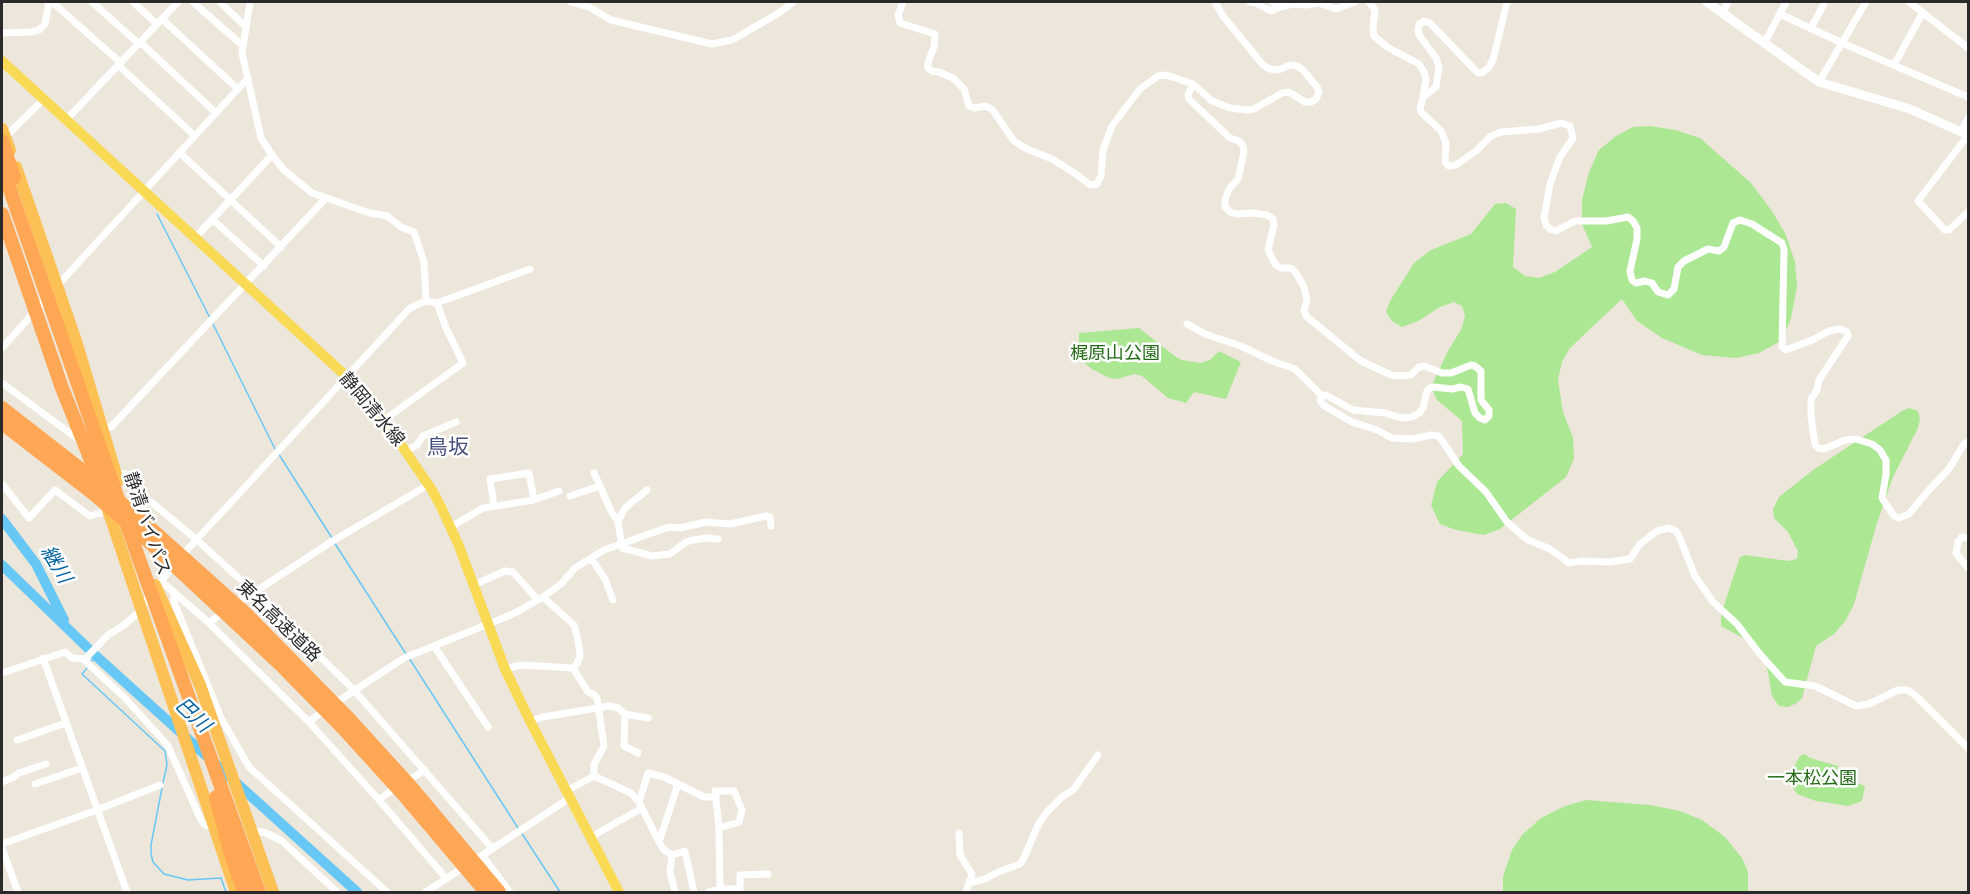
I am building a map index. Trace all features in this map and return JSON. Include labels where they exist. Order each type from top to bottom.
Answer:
[{"type":"highway","points":[[3,136],[31,227],[97,420],[116,515],[141,608],[236,892]]},
{"type":"highway","points":[[3,136],[58,285],[115,472],[200,684],[273,892]]},
{"type":"highway","name":"静清バイパス","points":[[2,167],[116,515]]},
{"type":"highway","name":"静清バイパス","points":[[2,192],[116,515],[221,799],[259,892]]},
{"type":"highway","points":[[2,214],[75,420],[116,515]]},
{"type":"highway","points":[[2,230],[75,437],[91,474],[116,515]]},
{"type":"highway","name":"東名高速道路","points":[[2,408],[91,474],[246,614],[292,659],[411,787],[486,892]]},
{"type":"highway","name":"東名高速道路","points":[[2,423],[94,494],[238,623],[343,728],[403,794],[499,892]]},
{"type":"highway","points":[[221,799],[230,851],[244,892]]},
{"type":"highway","points":[[221,799],[268,892]]},
{"type":"highway","name":"静清バイパス","points":[[221,799],[250,892]]},
{"type":"main road","name":"静岡清水線","points":[[2,61],[347,377],[384,420],[428,485],[451,527],[505,669],[619,892]]},
{"type":"street","points":[[2,33],[39,30],[45,24],[51,2],[195,136]]},
{"type":"street","points":[[92,2],[216,113]]},
{"type":"street","points":[[133,2],[238,89]]},
{"type":"street","points":[[66,120],[159,22],[175,2]]},
{"type":"street","points":[[193,2],[243,46]]},
{"type":"street","points":[[220,2],[245,26]]},
{"type":"street","points":[[250,2],[242,53],[261,138],[283,170],[312,193],[370,213],[387,216],[401,227],[414,232],[424,262],[426,301]]},
{"type":"street","points":[[571,2],[589,7],[611,20],[712,44],[732,40],[779,13],[793,2]]},
{"type":"street","points":[[903,2],[898,15],[900,22],[935,34],[928,68],[952,78],[964,89],[969,106],[975,108],[985,106],[992,109],[1014,141],[1052,159],[1089,184],[1097,184],[1101,176],[1102,150],[1112,126],[1140,89],[1158,76],[1166,75],[1193,84],[1212,101],[1222,106],[1247,110],[1262,106],[1282,93],[1289,92],[1305,102],[1316,99],[1319,92],[1317,87],[1297,66],[1290,65],[1278,70],[1263,65],[1223,16],[1215,2]]},
{"type":"street","points":[[1250,2],[1271,11],[1279,6],[1319,3],[1336,9],[1355,2]]},
{"type":"street","points":[[1272,2],[1279,6]]},
{"type":"street","points":[[1369,2],[1375,10],[1374,36],[1387,47],[1419,64],[1424,72],[1426,79],[1421,112],[1441,131],[1446,143],[1445,162],[1449,166],[1456,165],[1476,151],[1491,136],[1501,132],[1539,129],[1561,123],[1569,126],[1573,138],[1560,157],[1550,184],[1544,218],[1546,225],[1556,231],[1575,221],[1606,221],[1628,217],[1634,221],[1637,228],[1630,272],[1632,280],[1636,283],[1645,281],[1652,283],[1658,292],[1668,295],[1674,289],[1678,267],[1684,261],[1708,249],[1719,251],[1724,247],[1733,223],[1740,220],[1752,224],[1782,243],[1784,249],[1782,347],[1786,350],[1829,331],[1839,329],[1846,332],[1848,336],[1820,380],[1811,399],[1815,444],[1818,448],[1824,449],[1845,440],[1856,439],[1872,444],[1880,450],[1886,460],[1882,498],[1893,516],[1899,518],[1909,514],[1949,469],[1964,444],[1968,442]]},
{"type":"street","points":[[1423,98],[1436,87],[1439,67],[1436,58],[1419,35],[1419,24],[1424,21],[1430,23],[1478,73],[1482,73],[1489,67],[1492,60],[1507,2]]},
{"type":"street","points":[[1707,2],[1819,82],[1910,109],[1966,134]]},
{"type":"street","points":[[1722,14],[1728,2]]},
{"type":"street","points":[[1766,42],[1786,2]]},
{"type":"street","points":[[1811,28],[1825,2]]},
{"type":"street","points":[[1819,82],[1866,2]]},
{"type":"street","points":[[1910,2],[1968,48]]},
{"type":"street","points":[[1894,65],[1923,12]]},
{"type":"street","points":[[1780,14],[1968,97]]},
{"type":"street","points":[[2,348],[248,78]]},
{"type":"street","points":[[1187,324],[1205,334],[1241,346],[1257,355],[1295,369],[1322,396],[1329,396],[1353,410],[1385,413],[1402,418],[1412,417],[1423,408],[1427,391],[1430,388],[1461,387],[1468,389],[1475,413],[1485,420],[1489,416],[1489,410],[1482,400],[1481,371],[1475,366],[1471,365],[1451,373],[1442,373],[1424,366],[1419,367],[1411,375],[1391,375],[1361,361],[1306,316],[1304,309],[1307,300],[1304,287],[1296,273],[1291,268],[1281,268],[1275,264],[1268,250],[1274,225],[1273,219],[1267,215],[1253,213],[1237,214],[1225,207],[1229,189],[1238,179],[1244,152],[1243,146],[1239,141],[1230,138],[1189,99],[1188,95],[1193,84]]},
{"type":"street","points":[[3,136],[44,99]]},
{"type":"street","points":[[1968,118],[1966,134],[1918,201],[1945,230],[1949,230],[1968,212]]},
{"type":"street","points":[[180,153],[281,247]]},
{"type":"street","points":[[195,238],[272,155]]},
{"type":"street","points":[[103,427],[111,427],[325,199]]},
{"type":"street","points":[[212,219],[264,266]]},
{"type":"street","points":[[187,550],[410,308],[426,301],[437,303],[530,269]]},
{"type":"street","points":[[384,420],[463,363],[437,303]]},
{"type":"street","points":[[2,383],[75,437]]},
{"type":"street","points":[[1322,396],[1321,403],[1327,409],[1392,438],[1412,439],[1431,435],[1439,436],[1459,466],[1486,492],[1507,522],[1528,540],[1550,549],[1569,563],[1630,559],[1640,544],[1657,531],[1669,528],[1676,531],[1695,576],[1713,602],[1737,624],[1785,682],[1815,686],[1856,706],[1869,704],[1898,690],[1907,690],[1968,748]]},
{"type":"street","points":[[406,451],[417,445],[423,436],[456,422]]},
{"type":"street","points":[[91,474],[115,472],[130,475],[144,496],[254,592],[354,690],[492,848]]},
{"type":"street","points":[[494,506],[490,479],[529,473],[534,500]]},
{"type":"street","points":[[594,473],[618,521],[622,548],[652,556],[670,554],[686,542],[693,540],[718,539]]},
{"type":"street","points":[[2,484],[29,518],[55,490],[90,516],[116,515]]},
{"type":"street","points":[[241,601],[331,542],[428,485]]},
{"type":"street","points":[[570,496],[600,486]]},
{"type":"street","points":[[618,521],[626,508],[647,490]]},
{"type":"street","points":[[451,527],[483,508],[534,500],[559,491]]},
{"type":"street","points":[[340,700],[404,658],[513,614],[561,584],[576,568],[591,558],[620,544],[669,527],[680,528],[706,522],[730,524],[766,516],[770,517],[771,526]]},
{"type":"street","points":[[1968,538],[1962,537],[1958,542],[1956,553],[1968,568]]},
{"type":"street","points":[[591,558],[605,579],[612,600]]},
{"type":"street","points":[[84,659],[141,608],[171,569]]},
{"type":"street","points":[[474,585],[505,571],[513,572],[540,598],[574,625],[580,656],[573,668],[521,665],[505,669]]},
{"type":"street","points":[[158,584],[174,592],[209,623],[309,722],[446,878]]},
{"type":"street","points":[[174,592],[174,602],[221,718],[249,767],[387,892]]},
{"type":"street","points":[[209,623],[221,614]]},
{"type":"street","points":[[434,646],[488,727]]},
{"type":"street","points":[[2,673],[65,652],[72,658],[84,659],[124,697],[168,746],[205,825],[214,828],[250,827],[266,833],[282,842],[337,892]]},
{"type":"street","points":[[43,658],[127,892]]},
{"type":"street","points":[[573,668],[588,692],[597,698],[600,708],[604,746],[594,764],[594,776]]},
{"type":"street","points":[[530,721],[609,706],[618,708],[625,714],[648,718]]},
{"type":"street","points":[[309,722],[320,713]]},
{"type":"street","points":[[625,714],[624,746],[638,753]]},
{"type":"street","points":[[17,740],[66,723]]},
{"type":"street","points":[[969,883],[985,879],[1020,864],[1047,812],[1073,790],[1098,755]]},
{"type":"street","points":[[2,782],[18,773],[46,765]]},
{"type":"street","points":[[35,784],[82,768]]},
{"type":"street","points":[[412,777],[425,770]]},
{"type":"street","points":[[591,837],[640,805],[648,773],[704,796],[716,796]]},
{"type":"street","points":[[426,892],[594,776]]},
{"type":"street","points":[[594,776],[631,793],[664,850],[672,855],[686,852],[694,892]]},
{"type":"street","points":[[659,842],[678,784]]},
{"type":"street","points":[[18,892],[2,846],[160,785]]},
{"type":"street","points":[[379,800],[392,790]]},
{"type":"street","points":[[719,828],[739,822],[742,810],[734,791],[715,791],[725,891]]},
{"type":"street","points":[[959,833],[960,855],[972,874],[966,892]]},
{"type":"street","points":[[482,855],[510,892]]},
{"type":"street","points":[[672,855],[670,872],[673,892]]},
{"type":"street","points":[[709,892],[740,891],[740,875],[768,874]]},
{"type":"green space","points":[[1650,126],[1675,130],[1700,138],[1751,183],[1772,211],[1786,235],[1795,262],[1797,286],[1791,319],[1781,341],[1759,353],[1736,358],[1702,355],[1662,338],[1637,321],[1622,299],[1570,348],[1562,362],[1558,380],[1563,412],[1573,437],[1574,459],[1566,477],[1500,529],[1484,535],[1456,530],[1440,524],[1431,505],[1437,482],[1463,454],[1462,421],[1437,400],[1431,387],[1462,328],[1465,315],[1462,306],[1454,302],[1402,327],[1392,321],[1386,312],[1390,301],[1414,263],[1431,250],[1471,234],[1495,204],[1506,203],[1516,209],[1513,267],[1525,276],[1539,278],[1555,272],[1592,247],[1582,224],[1582,200],[1589,172],[1599,150],[1616,136],[1633,127]]},
{"type":"green space","name":"梶原山公園","points":[[1139,328],[1182,360],[1200,363],[1210,360],[1219,351],[1241,362],[1226,399],[1194,392],[1186,403],[1168,398],[1142,376],[1134,374],[1118,379],[1109,378],[1092,369],[1079,358],[1079,333]]},
{"type":"green space","points":[[1909,408],[1918,411],[1920,419],[1918,428],[1893,477],[1854,604],[1846,620],[1834,634],[1816,646],[1802,698],[1788,707],[1779,706],[1772,696],[1768,672],[1758,646],[1721,626],[1721,614],[1740,557],[1745,555],[1788,561],[1797,559],[1798,551],[1788,532],[1774,518],[1773,509],[1779,497],[1813,470]]},
{"type":"green space","name":"一本松公園","points":[[1805,754],[1810,758],[1838,766],[1836,776],[1865,786],[1862,801],[1848,806],[1816,801],[1797,794],[1791,784],[1790,774],[1800,756]]},
{"type":"green space","points":[[1586,800],[1650,805],[1680,811],[1702,820],[1725,837],[1742,858],[1748,872],[1748,892],[1503,892],[1503,876],[1512,850],[1522,835],[1541,818],[1565,806]]},
{"type":"waterway","points":[[157,214],[210,318]]},
{"type":"waterway","points":[[212,322],[275,449]]},
{"type":"waterway","points":[[278,453],[332,538]]},
{"type":"waterway","name":"継川","points":[[2,519],[36,564],[64,620]]},
{"type":"waterway","points":[[334,542],[406,654]]},
{"type":"waterway","name":"巴川","points":[[2,565],[96,656],[357,892]]},
{"type":"waterway","name":"巴川","points":[[92,661],[96,656]]},
{"type":"waterway","points":[[409,658],[518,828]]},
{"type":"waterway","points":[[87,668],[82,674],[165,751],[167,765],[163,783]]},
{"type":"waterway","points":[[162,788],[151,845],[153,862],[164,874],[188,880],[221,878],[226,892]]},
{"type":"waterway","points":[[521,832],[560,892]]},
{"type":"district","name":"鳥坂","points":[[448,449]]}]
